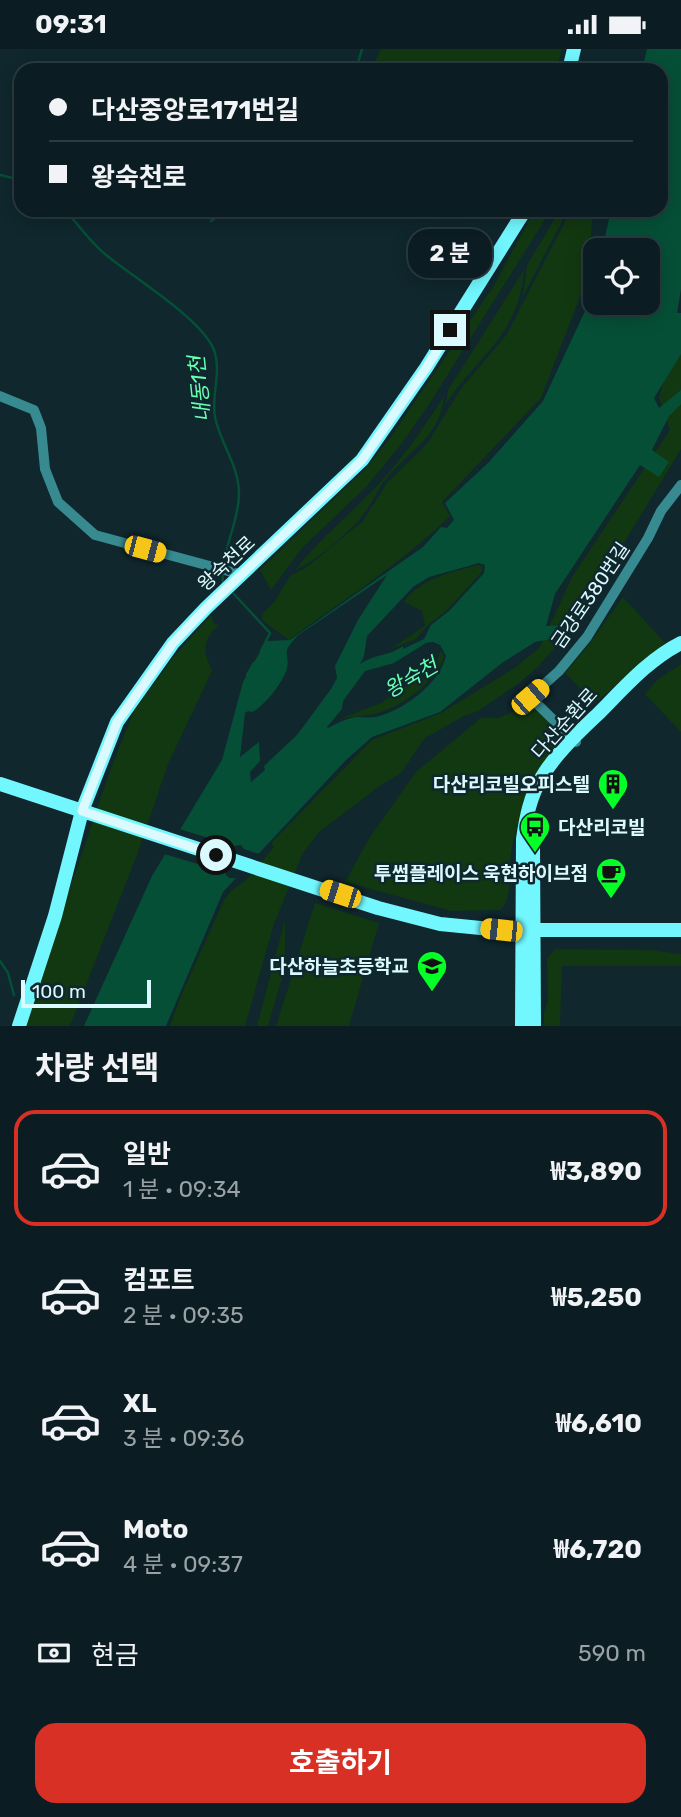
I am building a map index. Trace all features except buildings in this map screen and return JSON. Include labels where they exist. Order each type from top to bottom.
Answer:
[{"type":"street","name":"왕숙천로","points":[[19,1026],[117,722],[173,643],[237,574],[362,460],[426,368],[521,217]]},
{"type":"street","points":[[0,396],[33,410],[41,428],[45,469],[58,502],[95,535],[237,574]]},
{"type":"street","name":"금강로380번길","points":[[575,741],[530,697],[559,671],[587,637],[642,548],[661,511],[681,485]]},
{"type":"street","name":"다산순환로","points":[[522,1026],[533,840],[536,814],[547,782],[575,741],[645,667],[681,643]]},
{"type":"street","name":"다산순환로","points":[[575,741],[650,673],[681,652]]},
{"type":"street","points":[[0,785],[379,908],[440,924],[501,930],[681,930]]},
{"type":"street","name":"다산순환로","points":[[528,930],[534,1026]]},
{"type":"shaded area","points":[[381,49],[562,49],[558,63],[374,63]]},
{"type":"shaded area","points":[[647,49],[681,49],[681,289],[677,313],[681,313],[681,354],[654,398],[659,408],[681,390],[681,404],[669,416],[652,450],[669,462],[659,477],[640,465],[555,594],[546,626],[572,625],[563,637],[535,642],[502,663],[440,712],[372,737],[346,760],[223,892],[166,1026],[84,1026],[152,876],[222,760],[243,682],[266,641],[290,640],[423,547],[441,527],[447,528],[454,520],[445,503],[488,463],[543,401],[583,315],[660,315],[660,238],[605,238],[609,217],[668,217],[668,63],[644,63]],"holes":[[[479,563],[485,565],[484,573],[449,611],[431,625],[424,639],[360,664],[367,636],[413,587],[429,577]],[[387,575],[358,620],[335,666],[337,678],[331,689],[297,735],[251,782],[250,772],[260,761],[259,742],[240,757],[245,713],[257,709],[278,686],[287,668],[288,648],[297,636]],[[426,643],[440,645],[446,656],[442,666],[428,686],[409,702],[387,714],[351,718],[327,727],[342,709],[343,701],[365,671],[394,663]]]},
{"type":"shaded area","points":[[531,217],[547,217],[402,443],[366,487],[302,548],[271,590],[260,570],[367,467],[390,438],[493,287]]},
{"type":"shaded area","points":[[556,217],[564,217],[523,296],[527,265]]},
{"type":"shaded area","points":[[567,217],[592,217],[591,238],[583,238],[583,289],[541,398],[442,502],[450,516],[392,565],[289,640],[263,621],[262,614],[275,601],[290,576],[307,567],[363,521],[387,483],[427,444],[460,390],[507,334]]},
{"type":"shaded area","points":[[524,270],[521,292],[506,328],[446,403],[448,390]]},
{"type":"shaded area","points":[[681,325],[681,449],[575,624],[538,667],[519,683],[478,711],[425,738],[401,773],[319,832],[303,853],[274,924],[245,1026],[170,1026],[224,900],[246,880],[274,847],[271,843],[372,740],[441,713],[516,667],[540,647],[572,577],[670,430],[659,397]]},
{"type":"shaded area","points":[[444,396],[441,410],[430,433],[386,479],[357,522],[322,554],[295,570],[392,469]]},
{"type":"shaded area","points":[[477,565],[482,566],[482,572],[447,610],[416,639],[390,649],[425,626],[422,611],[404,602],[411,594],[437,577]]},
{"type":"shaded area","points":[[623,597],[665,643],[595,703],[565,673]]},
{"type":"shaded area","points":[[211,615],[214,624],[219,625],[210,634],[205,651],[211,673],[168,764],[137,855],[70,1026],[23,1026],[111,768],[134,711],[172,659]]},
{"type":"shaded area","points":[[441,650],[444,656],[434,675],[406,700],[374,714],[336,720],[381,703],[410,683],[422,679],[434,669]]},
{"type":"shaded area","points":[[681,664],[681,732],[645,694],[657,680]]},
{"type":"shaded area","points":[[530,704],[563,736],[563,741],[531,794],[519,822],[511,853],[508,897],[501,910],[451,911],[345,882],[370,837],[416,772],[481,718],[499,718]]},
{"type":"shaded area","points":[[315,903],[379,923],[349,1026],[276,1026]]},
{"type":"shaded area","points":[[285,920],[285,968],[268,1026],[257,1026]]},
{"type":"shaded area","points":[[555,949],[650,950],[681,954],[681,966],[562,966],[560,1026],[544,1026],[544,1012],[548,1001],[547,959]]},
{"type":"pier","points":[[176,828],[235,846],[241,845],[244,849],[262,855],[240,878],[229,878],[224,872],[161,853]]},
{"type":"waterway","points":[[358,63],[362,49]]},
{"type":"waterway","name":"내동1천","points":[[0,175],[14,178]]},
{"type":"waterway","name":"내동1천","points":[[71,217],[117,264],[167,300],[198,327],[215,353],[215,417],[236,473],[239,494],[224,561],[223,583]]},
{"type":"waterway","points":[[211,221],[216,217]]},
{"type":"waterway","name":"내동1천","points":[[234,594],[270,633],[261,651]]},
{"type":"waterway","name":"내동1천","points":[[247,675],[254,663]]},
{"type":"waterway","points":[[0,961],[8,973],[14,995]]},
{"type":"place","name":"다산리코빌오피스텔","points":[[613,811]]},
{"type":"place","name":"다산리코빌","points":[[535,854]]},
{"type":"place","name":"투썸플레이스 욱현하이브점","points":[[611,900]]},
{"type":"place","name":"다산하늘초등학교","points":[[432,993]]},
{"type":"route","points":[[216,855],[82,811],[117,722],[173,643],[206,608],[362,460],[450,330]]},
{"type":"water label","name":"왕숙천","points":[[411,678]]}]
